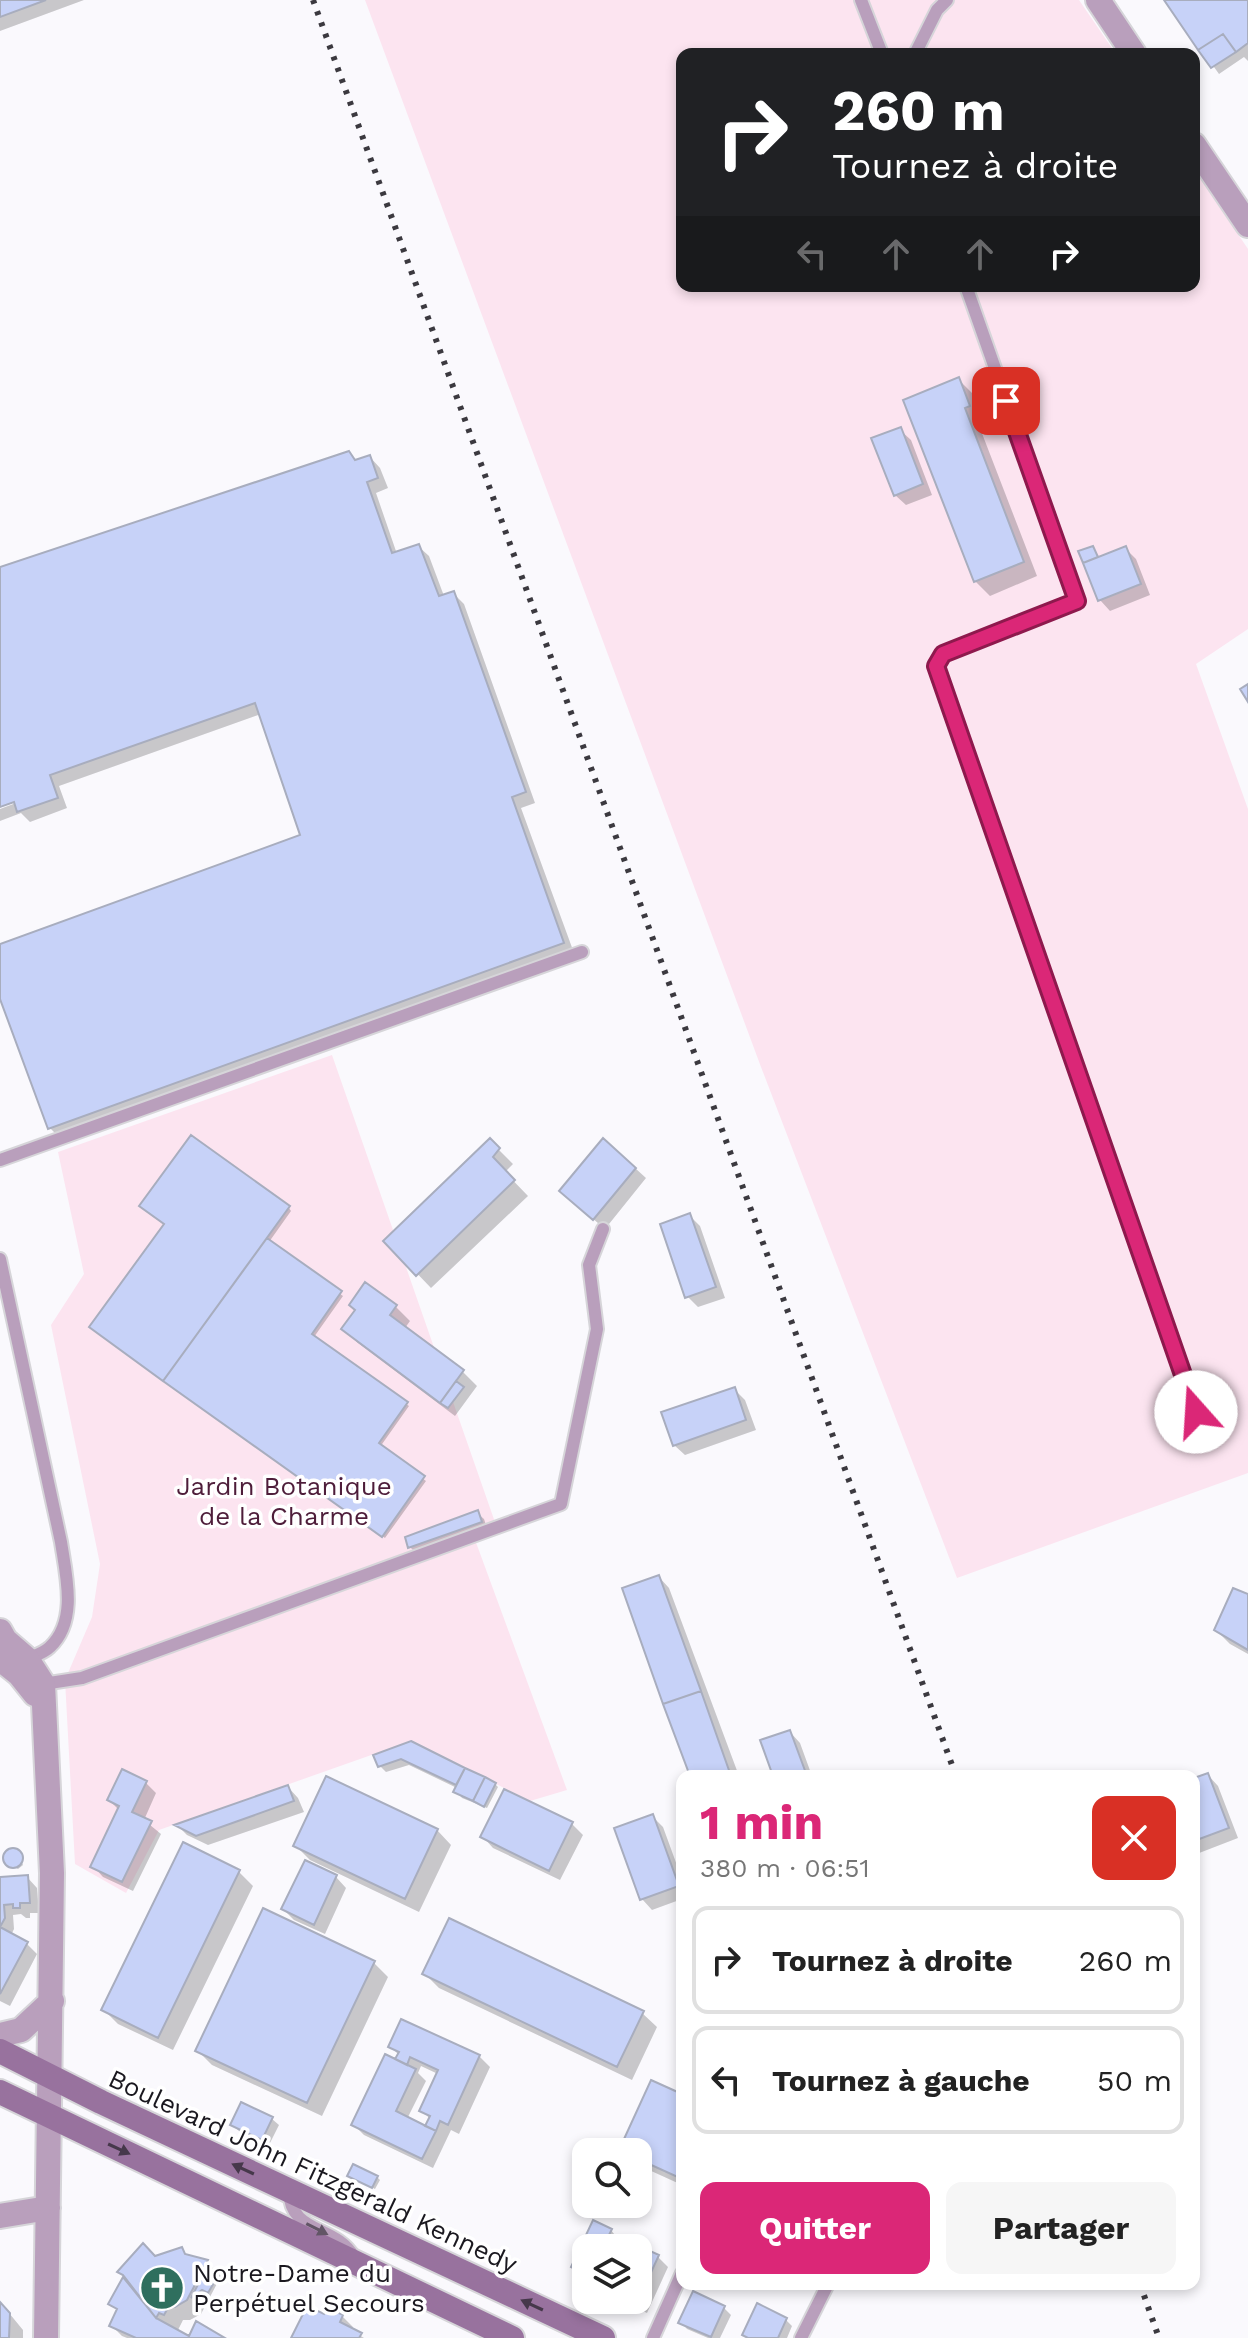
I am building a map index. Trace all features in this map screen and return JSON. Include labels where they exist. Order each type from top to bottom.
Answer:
[{"type":"main road","name":"Boulevard John Fitzgerald Kennedy","points":[[0,2051],[603,2338]]},
{"type":"main road","points":[[0,2092],[512,2338]]},
{"type":"street","points":[[1098,0],[1130,48]]},
{"type":"street","points":[[1200,154],[1248,225]]},
{"type":"street","points":[[0,1631],[5,1640],[27,1659],[43,1684],[52,1873],[46,2338]]},
{"type":"street","points":[[0,1659],[19,1674],[45,1715]]},
{"type":"street","points":[[0,2035],[21,2030],[52,2001]]},
{"type":"street","points":[[0,2216],[48,2208]]},
{"type":"lane","points":[[861,0],[880,48]]},
{"type":"lane","points":[[918,48],[937,10],[947,0]]},
{"type":"lane","points":[[968,292],[1077,601],[943,654],[936,666],[1206,1441]]},
{"type":"lane","points":[[0,1160],[582,952]]},
{"type":"lane","points":[[43,1684],[82,1678],[561,1504],[597,1329],[589,1265],[603,1229]]},
{"type":"lane","points":[[0,1259],[61,1542],[67,1588],[66,1620],[60,1633],[49,1648],[27,1659]]},
{"type":"lane","points":[[289,2190],[289,2207],[300,2220],[340,2240],[356,2262]]},
{"type":"lane","points":[[653,2338],[676,2286]]},
{"type":"lane","points":[[801,2338],[825,2290]]},
{"type":"green space","points":[[365,0],[1079,0],[1112,48],[676,48],[676,292],[1200,292],[1200,178],[1248,249],[1248,629],[1196,664],[1248,809],[1248,1473],[957,1578],[761,1067]]},
{"type":"green space","name":"Jardin Botanique de la Charme","points":[[332,1055],[497,1528],[474,1537],[567,1790],[530,1801],[411,1741],[159,1830],[126,1893],[75,1864],[65,1680],[92,1617],[100,1564],[51,1325],[84,1274],[58,1152]]},
{"type":"building","points":[[0,0],[46,0],[0,17]]},
{"type":"building","points":[[1164,0],[1248,0],[1248,43],[1236,52],[1223,34],[1197,48]]},
{"type":"building","points":[[1223,34],[1236,52],[1211,68],[1200,49]]},
{"type":"building","points":[[959,377],[970,406],[965,408],[1024,562],[974,582],[903,400]]},
{"type":"building","points":[[901,427],[923,484],[894,496],[871,438]]},
{"type":"building","points":[[349,451],[355,460],[370,455],[378,478],[367,482],[392,553],[419,544],[439,596],[454,591],[526,792],[512,797],[564,943],[48,1129],[0,999],[0,944],[300,835],[255,703],[50,775],[58,798],[17,812],[14,802],[0,807],[0,567]]},
{"type":"building","points":[[1093,546],[1098,557],[1083,563],[1078,551]]},
{"type":"building","points":[[1126,546],[1141,584],[1098,601],[1083,563]]},
{"type":"building","points":[[1248,684],[1248,702],[1240,689]]},
{"type":"building","points":[[191,1135],[290,1206],[163,1381],[89,1327],[164,1224],[139,1206]]},
{"type":"building","points":[[490,1138],[500,1148],[493,1157],[515,1180],[416,1276],[383,1241]]},
{"type":"building","points":[[603,1138],[636,1168],[593,1220],[559,1191]]},
{"type":"building","points":[[690,1213],[716,1287],[685,1298],[660,1224]]},
{"type":"building","points":[[267,1238],[342,1291],[312,1334],[408,1402],[379,1443],[425,1476],[382,1537],[163,1381]]},
{"type":"building","points":[[365,1282],[397,1305],[390,1315],[464,1370],[440,1403],[341,1329],[355,1310],[349,1305]]},
{"type":"building","points":[[456,1381],[464,1387],[448,1408],[440,1403]]},
{"type":"building","points":[[735,1387],[746,1420],[673,1446],[661,1412]]},
{"type":"building","points":[[478,1510],[482,1522],[408,1548],[405,1537]]},
{"type":"building","points":[[659,1575],[701,1691],[663,1704],[622,1588]]},
{"type":"building","points":[[1233,1588],[1248,1594],[1248,1650],[1214,1630]]},
{"type":"building","points":[[701,1691],[729,1770],[688,1770],[663,1704]]},
{"type":"building","points":[[790,1730],[805,1770],[771,1770],[760,1740]]},
{"type":"building","points":[[411,1741],[465,1768],[456,1785],[401,1759],[378,1767],[373,1755]]},
{"type":"building","points":[[465,1768],[485,1777],[473,1801],[453,1792]]},
{"type":"building","points":[[122,1769],[147,1781],[132,1812],[152,1821],[122,1882],[90,1867],[119,1806],[107,1800]]},
{"type":"building","points":[[1208,1773],[1229,1828],[1200,1839],[1200,1776]]},
{"type":"building","points":[[326,1776],[438,1829],[405,1899],[293,1846]]},
{"type":"building","points":[[485,1777],[496,1783],[484,1807],[473,1801]]},
{"type":"building","points":[[288,1785],[294,1801],[196,1836],[174,1825]]},
{"type":"building","points":[[504,1789],[573,1822],[549,1871],[480,1837]]},
{"type":"building","points":[[653,1814],[676,1878],[676,1887],[640,1900],[614,1828]]},
{"type":"building","points":[[183,1842],[240,1870],[158,2038],[101,2010]]},
{"type":"building","points":[[13,1848],[20,1851],[23,1858],[20,1865],[13,1868],[6,1865],[3,1858],[6,1851]]},
{"type":"building","points":[[305,1860],[337,1875],[314,1925],[281,1909]]},
{"type":"building","points":[[28,1875],[30,1903],[20,1903],[20,1908],[13,1908],[13,1904],[4,1905],[5,1918],[0,1927],[0,1877]]},
{"type":"building","points":[[263,1908],[375,1961],[307,2103],[195,2051]]},
{"type":"building","points":[[449,1918],[644,2011],[617,2067],[422,1974]]},
{"type":"building","points":[[0,1927],[28,1942],[0,1994]]},
{"type":"building","points":[[401,2019],[480,2055],[448,2125],[440,2121],[436,2131],[425,2126],[430,2116],[419,2111],[438,2070],[410,2057],[407,2065],[395,2059],[399,2052],[388,2047]]},
{"type":"building","points":[[385,2054],[416,2069],[396,2111],[436,2131],[422,2159],[351,2125]]},
{"type":"building","points":[[651,2080],[676,2091],[676,2176],[652,2165],[652,2138],[624,2138]]},
{"type":"building","points":[[241,2102],[273,2117],[262,2140],[230,2125]]},
{"type":"building","points":[[353,2164],[378,2176],[372,2188],[347,2176]]},
{"type":"building","points":[[593,2220],[612,2229],[610,2234],[586,2234]]},
{"type":"building","name":"Notre-Dame du Perpétuel Secours","points":[[143,2243],[155,2256],[182,2247],[185,2254],[208,2260],[187,2300],[175,2307],[169,2306],[164,2315],[159,2313],[156,2318],[123,2275],[117,2272]]},
{"type":"building","points":[[652,2252],[659,2255],[652,2270]]},
{"type":"building","points":[[204,2273],[216,2279],[208,2293],[202,2290],[191,2298]]},
{"type":"building","points":[[123,2277],[156,2318],[189,2336],[196,2321],[225,2338],[136,2338],[109,2326],[117,2309],[108,2304]]},
{"type":"building","points":[[693,2291],[725,2306],[711,2337],[678,2323]]},
{"type":"building","points":[[0,2302],[10,2313],[9,2338],[0,2338]]},
{"type":"building","points":[[757,2303],[787,2318],[778,2338],[748,2338],[742,2335]]},
{"type":"building","points":[[307,2306],[324,2314],[327,2307],[343,2315],[340,2322],[362,2333],[359,2338],[291,2338]]},
{"type":"railway","points":[[313,0],[954,1770]]},
{"type":"railway","points":[[1142,2290],[1159,2338]]},
{"type":"place","name":"Notre-Dame du Perpétuel Secours","points":[[162,2288]]},
{"type":"route","points":[[1006,401],[1077,601],[943,654],[936,666],[1196,1412]]}]
